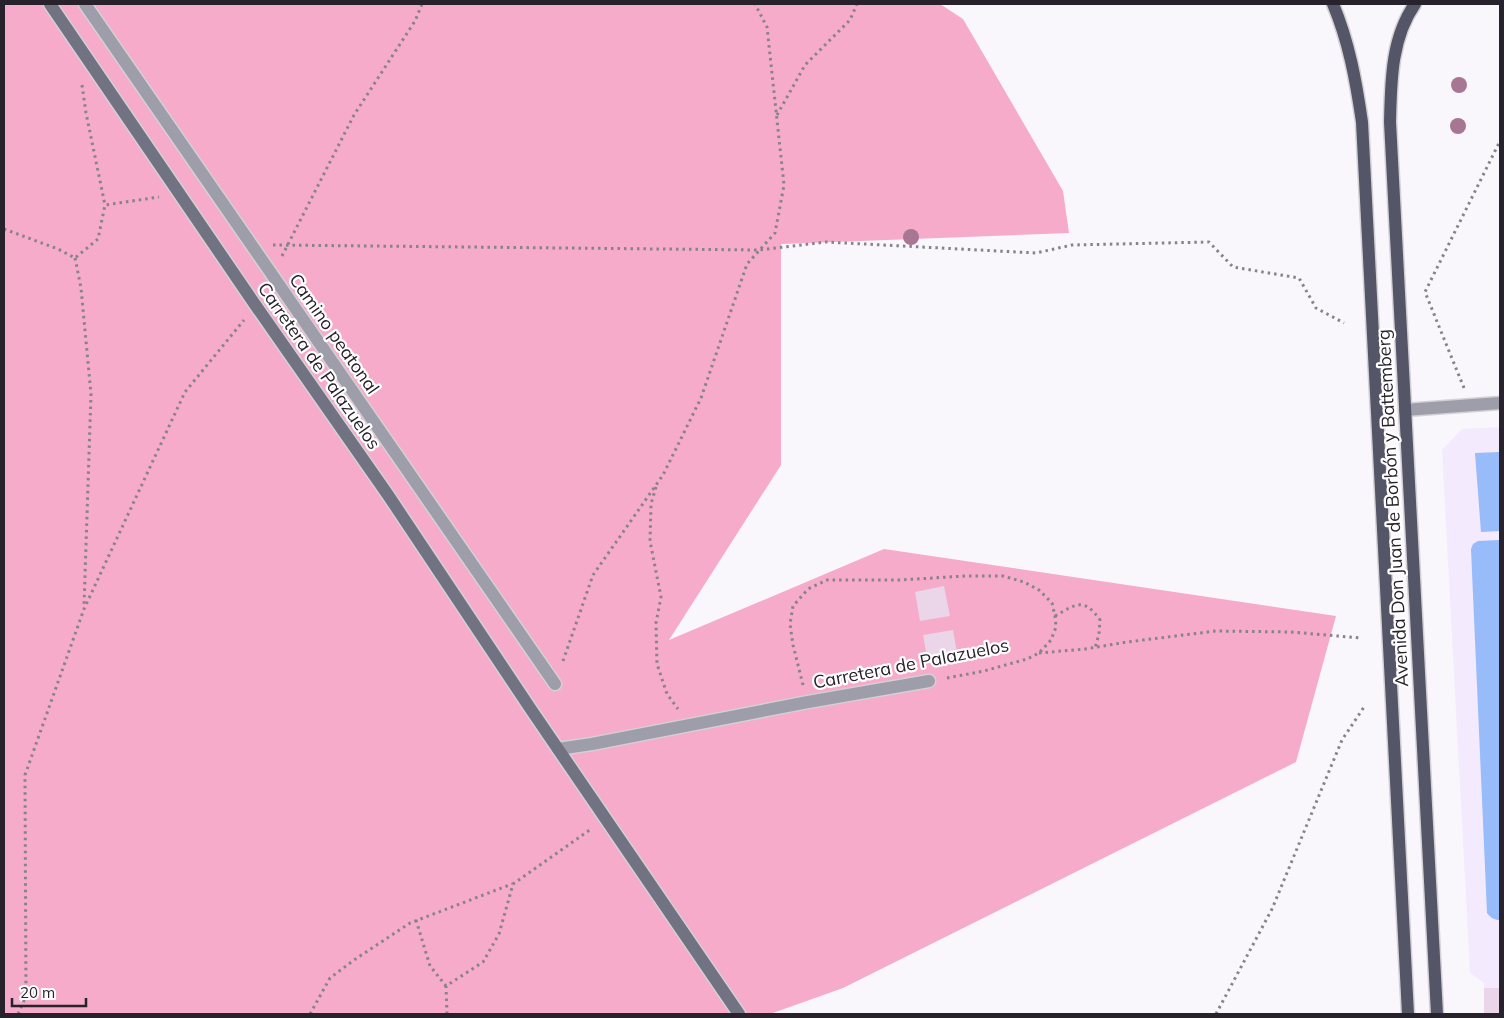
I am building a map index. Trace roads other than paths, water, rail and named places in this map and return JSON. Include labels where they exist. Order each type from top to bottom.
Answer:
[{"type":"main road","name":"Avenida Don Juan de Borbón y Battemberg","points":[[1333,4],[1342,26],[1354,71],[1362,122],[1408,1014]]},
{"type":"main road","name":"Avenida Don Juan de Borbón y Battemberg","points":[[1415,4],[1399,36],[1391,81],[1390,122],[1437,1014]]},
{"type":"street","name":"Carretera de Palazuelos","points":[[50,4],[256,306],[388,495],[739,1014]]},
{"type":"street","name":"Camino peatonal","points":[[85,4],[555,684]]},
{"type":"street","points":[[1405,410],[1500,403]]},
{"type":"street","name":"Carretera de Palazuelos","points":[[558,749],[929,681]]},
{"type":"water","points":[[1500,452],[1500,531],[1481,532],[1475,453]]},
{"type":"water","points":[[1500,540],[1500,920],[1496,920],[1487,913],[1471,549],[1473,544],[1478,541]]}]
